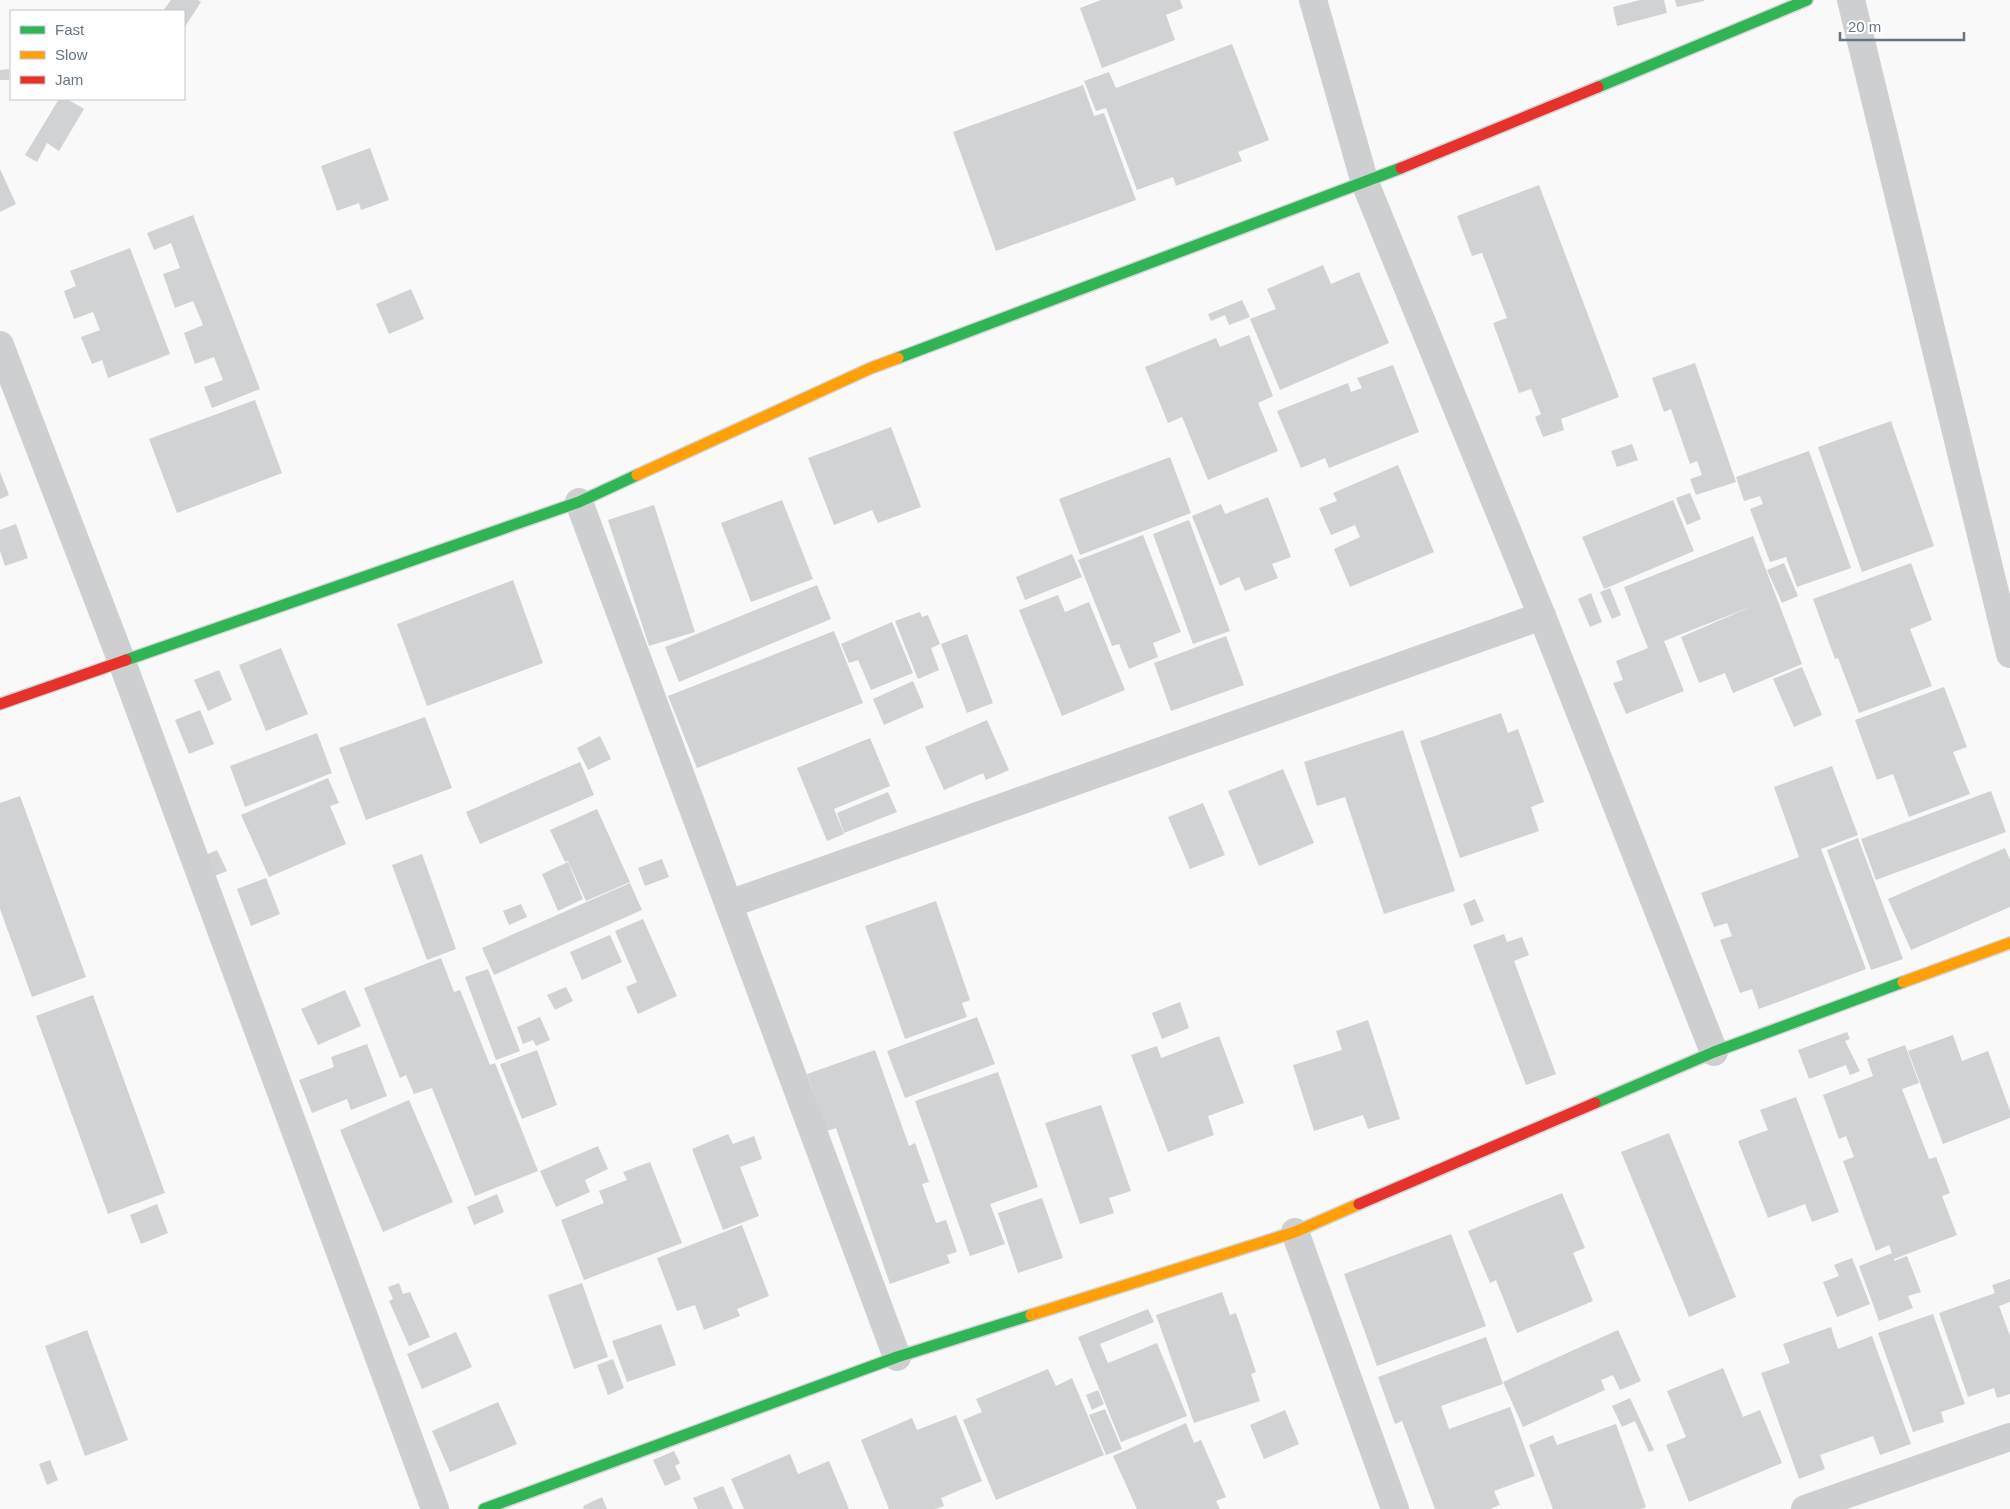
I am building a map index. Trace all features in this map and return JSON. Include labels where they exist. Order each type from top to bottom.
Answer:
[{"type":"street","points":[[1313,0],[1365,183],[1542,616],[1714,1052]]},
{"type":"street","points":[[0,704],[579,502],[871,368],[1365,183],[1807,0]]},
{"type":"street","points":[[1851,0],[2010,654]]},
{"type":"street","points":[[0,345],[122,662],[435,1509]]},
{"type":"street","points":[[579,502],[897,1357]]},
{"type":"street","points":[[729,904],[1542,616]]},
{"type":"street","points":[[484,1509],[897,1357],[1294,1232],[1714,1052],[2010,943]]},
{"type":"street","points":[[1294,1232],[1395,1509]]},
{"type":"street","points":[[1805,1509],[2010,1437]]},
{"type":"building","points":[[171,0],[198,0],[201,2],[185,26],[185,10],[164,10]]},
{"type":"building","points":[[1101,0],[1180,0],[1183,8],[1166,15],[1175,40],[1102,68],[1080,8]]},
{"type":"building","points":[[1640,0],[1664,0],[1667,13],[1617,26],[1613,7]]},
{"type":"building","points":[[1675,0],[1704,0],[1704,1],[1677,7]]},
{"type":"building","points":[[1232,44],[1269,140],[1238,152],[1242,161],[1176,186],[1173,177],[1137,190],[1106,108],[1096,111],[1084,81],[1109,72],[1116,88]]},
{"type":"building","points":[[9,69],[9,80],[0,80],[0,70]]},
{"type":"building","points":[[1083,85],[1094,116],[1104,113],[1136,200],[996,251],[953,132]]},
{"type":"building","points":[[58,100],[69,100],[84,109],[59,151],[47,143],[37,162],[25,155]]},
{"type":"building","points":[[370,148],[389,200],[361,210],[359,203],[337,211],[321,166]]},
{"type":"building","points":[[0,169],[16,204],[0,212]]},
{"type":"building","points":[[1539,185],[1619,397],[1561,419],[1564,430],[1543,437],[1535,417],[1541,414],[1531,389],[1519,393],[1493,323],[1507,318],[1482,253],[1472,256],[1457,216]]},
{"type":"building","points":[[193,215],[260,389],[212,408],[204,387],[223,380],[214,357],[195,364],[184,333],[203,325],[193,301],[175,308],[163,274],[180,268],[171,243],[154,250],[147,233]]},
{"type":"building","points":[[130,248],[170,354],[108,378],[102,360],[92,364],[81,337],[100,330],[93,312],[74,319],[64,291],[76,286],[70,271]]},
{"type":"building","points":[[1323,265],[1331,284],[1359,272],[1389,343],[1280,390],[1250,319],[1276,309],[1267,289]]},
{"type":"building","points":[[411,289],[424,319],[389,334],[376,304]]},
{"type":"building","points":[[1242,300],[1250,317],[1229,325],[1225,315],[1211,321],[1208,314]]},
{"type":"building","points":[[1249,335],[1273,396],[1258,403],[1278,451],[1208,480],[1182,417],[1168,423],[1145,367],[1216,338],[1220,347]]},
{"type":"building","points":[[1695,363],[1736,482],[1696,495],[1690,479],[1702,475],[1697,461],[1690,464],[1671,409],[1664,412],[1652,378]]},
{"type":"building","points":[[1393,365],[1419,432],[1329,468],[1325,458],[1301,468],[1277,411],[1348,383],[1351,392],[1362,388],[1357,378]]},
{"type":"building","points":[[255,400],[282,473],[177,513],[149,439]]},
{"type":"building","points":[[1891,421],[1934,546],[1862,572],[1818,447]]},
{"type":"building","points":[[891,427],[921,507],[878,523],[872,510],[834,525],[808,458]]},
{"type":"building","points":[[1632,444],[1638,460],[1617,467],[1611,451]]},
{"type":"building","points":[[1809,451],[1851,568],[1797,587],[1786,557],[1770,562],[1750,509],[1763,504],[1760,496],[1744,501],[1736,477]]},
{"type":"building","points":[[1170,457],[1191,513],[1080,555],[1059,499]]},
{"type":"building","points":[[1398,465],[1434,552],[1350,587],[1334,549],[1360,537],[1355,525],[1331,535],[1319,508],[1337,501],[1333,493]]},
{"type":"building","points":[[0,472],[9,495],[0,499]]},
{"type":"building","points":[[1690,493],[1701,519],[1687,525],[1676,498]]},
{"type":"building","points":[[1268,497],[1291,557],[1272,564],[1278,578],[1245,591],[1239,577],[1220,586],[1192,516],[1221,504],[1225,514]]},
{"type":"building","points":[[782,500],[813,579],[751,602],[721,523]]},
{"type":"building","points":[[1673,500],[1694,551],[1604,589],[1582,537]]},
{"type":"building","points":[[654,505],[695,632],[649,646],[608,520]]},
{"type":"building","points":[[1189,520],[1230,631],[1193,644],[1153,534]]},
{"type":"building","points":[[16,524],[28,558],[5,566],[0,551],[0,530]]},
{"type":"building","points":[[1143,535],[1181,632],[1153,643],[1158,657],[1129,669],[1119,644],[1112,646],[1078,560]]},
{"type":"building","points":[[1753,536],[1802,664],[1733,693],[1725,673],[1699,683],[1681,637],[1753,606],[1664,641],[1684,691],[1626,714],[1613,683],[1623,680],[1616,661],[1648,648],[1624,587]]},
{"type":"building","points":[[1072,554],[1082,577],[1025,600],[1016,577]]},
{"type":"building","points":[[1784,563],[1798,596],[1782,603],[1767,570]]},
{"type":"building","points":[[1911,563],[1932,620],[1910,629],[1932,686],[1859,713],[1838,658],[1835,659],[1813,599]]},
{"type":"building","points":[[513,580],[543,663],[427,706],[397,624]]},
{"type":"building","points":[[817,585],[831,619],[679,682],[665,647]]},
{"type":"building","points":[[1610,588],[1621,615],[1612,619],[1600,592]]},
{"type":"building","points":[[1591,593],[1602,622],[1590,627],[1578,599]]},
{"type":"building","points":[[1058,595],[1065,612],[1089,602],[1125,690],[1062,716],[1019,610]]},
{"type":"building","points":[[920,612],[922,617],[928,615],[940,644],[931,648],[939,670],[918,679],[895,621]]},
{"type":"building","points":[[892,622],[913,673],[871,690],[858,660],[849,663],[841,644]]},
{"type":"building","points":[[834,631],[863,703],[697,768],[668,696]]},
{"type":"building","points":[[967,634],[993,703],[967,713],[941,644]]},
{"type":"building","points":[[1226,636],[1244,685],[1171,711],[1154,663]]},
{"type":"building","points":[[281,648],[308,714],[266,731],[239,665]]},
{"type":"building","points":[[1802,667],[1822,715],[1794,727],[1773,679]]},
{"type":"building","points":[[219,670],[232,700],[208,711],[194,680]]},
{"type":"building","points":[[913,681],[924,707],[884,725],[873,699]]},
{"type":"building","points":[[1944,687],[1967,747],[1953,752],[1970,794],[1909,817],[1893,774],[1877,780],[1855,720]]},
{"type":"building","points":[[200,710],[214,744],[189,754],[175,720]]},
{"type":"building","points":[[1501,713],[1508,733],[1518,729],[1544,802],[1531,807],[1539,831],[1460,858],[1420,741]]},
{"type":"building","points":[[425,717],[452,788],[366,820],[339,748]]},
{"type":"building","points":[[987,720],[1009,770],[986,780],[983,773],[944,790],[925,747]]},
{"type":"building","points":[[1403,730],[1455,891],[1384,914],[1345,797],[1317,806],[1304,762]]},
{"type":"building","points":[[317,733],[332,773],[245,807],[230,766]]},
{"type":"building","points":[[600,736],[611,759],[588,770],[577,748]]},
{"type":"building","points":[[870,738],[890,786],[834,809],[844,834],[827,841],[797,768]]},
{"type":"building","points":[[580,762],[594,795],[480,844],[466,812]]},
{"type":"building","points":[[1832,766],[1858,835],[1821,849],[1866,969],[1759,1009],[1752,989],[1740,993],[1720,940],[1732,936],[1727,923],[1714,927],[1701,893],[1799,857],[1774,787]]},
{"type":"building","points":[[1283,769],[1314,843],[1259,866],[1228,791]]},
{"type":"building","points":[[328,778],[339,803],[330,806],[346,844],[269,877],[241,815]]},
{"type":"building","points":[[1991,791],[2006,832],[1876,880],[1861,839]]},
{"type":"building","points":[[888,792],[897,812],[844,833],[837,813]]},
{"type":"building","points":[[20,796],[86,977],[32,997],[0,909],[0,803]]},
{"type":"building","points":[[1203,803],[1225,855],[1190,869],[1168,817]]},
{"type":"building","points":[[597,809],[630,882],[586,901],[568,861],[565,862],[550,830]]},
{"type":"building","points":[[1858,838],[1903,959],[1871,970],[1827,850]]},
{"type":"building","points":[[2005,848],[2010,860],[2010,907],[1911,950],[1888,899]]},
{"type":"building","points":[[217,850],[227,871],[210,878],[201,857]]},
{"type":"building","points":[[422,854],[456,949],[427,960],[392,865]]},
{"type":"building","points":[[662,859],[669,877],[645,886],[638,868]]},
{"type":"building","points":[[568,862],[583,899],[558,911],[542,874]]},
{"type":"building","points":[[266,878],[280,914],[251,926],[237,889]]},
{"type":"building","points":[[630,883],[642,910],[494,975],[482,948]]},
{"type":"building","points":[[1475,899],[1484,921],[1471,926],[1463,904]]},
{"type":"building","points":[[936,901],[970,1000],[962,1003],[967,1017],[905,1039],[865,926]]},
{"type":"building","points":[[521,904],[527,917],[509,925],[503,911]]},
{"type":"building","points":[[643,919],[677,996],[638,1014],[626,987],[637,982],[615,931]]},
{"type":"building","points":[[1504,934],[1507,942],[1522,937],[1529,955],[1514,961],[1556,1074],[1526,1085],[1473,945]]},
{"type":"building","points":[[610,935],[622,962],[582,980],[570,952]]},
{"type":"building","points":[[441,958],[454,992],[460,990],[490,1065],[495,1063],[538,1171],[475,1196],[432,1088],[414,1094],[406,1075],[400,1078],[364,988]]},
{"type":"building","points":[[488,969],[520,1051],[496,1060],[465,977]]},
{"type":"building","points":[[566,987],[573,1001],[555,1010],[547,995]]},
{"type":"building","points":[[345,990],[361,1026],[318,1045],[301,1009]]},
{"type":"building","points":[[93,995],[165,1193],[108,1214],[36,1016]]},
{"type":"building","points":[[1180,1002],[1189,1028],[1162,1039],[1152,1013]]},
{"type":"building","points":[[540,1017],[550,1040],[536,1046],[533,1040],[523,1044],[517,1027]]},
{"type":"building","points":[[977,1017],[995,1064],[905,1098],[887,1051]]},
{"type":"building","points":[[1368,1020],[1400,1119],[1368,1129],[1363,1115],[1314,1131],[1293,1065],[1342,1050],[1336,1031]]},
{"type":"building","points":[[1847,1032],[1850,1039],[1845,1041],[1860,1071],[1850,1075],[1846,1065],[1809,1079],[1798,1050]]},
{"type":"building","points":[[1953,1035],[1962,1061],[1988,1051],[2010,1111],[2010,1118],[1943,1144],[1908,1051]]},
{"type":"building","points":[[1219,1036],[1244,1103],[1208,1116],[1214,1135],[1168,1152],[1131,1055],[1157,1046],[1161,1058]]},
{"type":"building","points":[[367,1044],[387,1096],[351,1110],[347,1099],[312,1113],[299,1080],[334,1067],[331,1057]]},
{"type":"building","points":[[1905,1045],[1919,1083],[1902,1089],[1929,1159],[1936,1157],[1950,1193],[1942,1196],[1957,1235],[1894,1259],[1894,1261],[1907,1256],[1921,1292],[1908,1296],[1913,1308],[1879,1321],[1859,1266],[1892,1253],[1889,1245],[1876,1251],[1843,1161],[1854,1157],[1846,1136],[1839,1139],[1823,1095],[1873,1076],[1867,1059]]},
{"type":"building","points":[[537,1050],[557,1105],[522,1119],[500,1064]]},
{"type":"building","points":[[875,1050],[909,1146],[915,1143],[929,1182],[922,1184],[936,1223],[946,1220],[957,1252],[947,1255],[950,1263],[890,1284],[836,1128],[827,1131],[807,1074]]},
{"type":"building","points":[[998,1072],[1038,1187],[990,1204],[1005,1244],[970,1256],[915,1101]]},
{"type":"building","points":[[1796,1097],[1839,1212],[1812,1222],[1805,1204],[1768,1218],[1738,1141],[1768,1130],[1760,1110]]},
{"type":"building","points":[[409,1100],[453,1202],[383,1232],[340,1130]]},
{"type":"building","points":[[1101,1105],[1131,1191],[1109,1198],[1114,1213],[1080,1224],[1045,1123]]},
{"type":"building","points":[[1669,1133],[1736,1297],[1689,1317],[1621,1152]]},
{"type":"building","points":[[728,1134],[733,1144],[754,1136],[762,1159],[740,1167],[759,1216],[723,1230],[692,1149]]},
{"type":"building","points":[[598,1146],[608,1169],[585,1180],[590,1192],[556,1207],[540,1171]]},
{"type":"building","points":[[650,1162],[682,1243],[584,1280],[561,1220],[604,1203],[599,1191],[627,1180],[623,1172]]},
{"type":"building","points":[[1562,1193],[1585,1248],[1573,1253],[1593,1301],[1517,1333],[1496,1280],[1490,1283],[1468,1231]]},
{"type":"building","points":[[497,1194],[504,1212],[474,1225],[467,1207]]},
{"type":"building","points":[[1042,1198],[1063,1258],[1018,1273],[998,1213]]},
{"type":"building","points":[[157,1204],[168,1233],[141,1244],[130,1215]]},
{"type":"building","points":[[742,1225],[769,1296],[737,1309],[740,1316],[704,1330],[695,1305],[677,1311],[657,1258]]},
{"type":"building","points":[[1451,1234],[1486,1326],[1377,1366],[1344,1274]]},
{"type":"building","points":[[1852,1258],[1870,1304],[1837,1317],[1823,1282],[1839,1276],[1834,1265]]},
{"type":"building","points":[[2010,1279],[2010,1302],[1999,1306],[2010,1336],[2010,1394],[1997,1398],[1994,1388],[1968,1397],[1939,1313],[1995,1293],[1992,1285]]},
{"type":"building","points":[[399,1283],[403,1294],[410,1292],[430,1337],[409,1346],[389,1301],[393,1299],[388,1287]]},
{"type":"building","points":[[582,1283],[608,1357],[574,1369],[548,1295]]},
{"type":"building","points":[[1222,1292],[1230,1315],[1236,1313],[1256,1372],[1251,1374],[1260,1401],[1194,1423],[1156,1315]]},
{"type":"building","points":[[1148,1309],[1154,1322],[1100,1344],[1108,1363],[1157,1343],[1187,1416],[1121,1442],[1078,1337]]},
{"type":"building","points":[[1933,1314],[1965,1404],[1941,1412],[1944,1422],[1913,1432],[1878,1333]]},
{"type":"building","points":[[661,1324],[676,1365],[627,1382],[612,1341]]},
{"type":"building","points":[[1831,1327],[1838,1349],[1872,1336],[1911,1444],[1880,1455],[1873,1436],[1820,1455],[1825,1469],[1799,1479],[1761,1373],[1790,1363],[1783,1344]]},
{"type":"building","points":[[87,1330],[128,1440],[85,1456],[45,1346]]},
{"type":"building","points":[[1618,1330],[1641,1381],[1620,1390],[1613,1375],[1601,1380],[1605,1390],[1523,1427],[1503,1382]]},
{"type":"building","points":[[456,1332],[472,1367],[422,1389],[407,1354]]},
{"type":"building","points":[[1486,1337],[1503,1384],[1441,1406],[1449,1429],[1510,1407],[1535,1476],[1494,1491],[1500,1505],[1490,1509],[1435,1509],[1402,1421],[1395,1424],[1378,1377]]},
{"type":"building","points":[[613,1359],[624,1388],[608,1395],[597,1365]]},
{"type":"building","points":[[1723,1368],[1743,1417],[1760,1410],[1782,1463],[1689,1502],[1666,1445],[1686,1437],[1667,1391]]},
{"type":"building","points":[[1048,1369],[1056,1386],[1072,1378],[1104,1455],[996,1500],[963,1420],[982,1412],[976,1399]]},
{"type":"building","points":[[1098,1390],[1104,1404],[1092,1410],[1086,1395]]},
{"type":"building","points":[[1630,1398],[1654,1450],[1649,1452],[1635,1421],[1622,1427],[1612,1406]]},
{"type":"building","points":[[498,1402],[517,1444],[450,1472],[432,1431]]},
{"type":"building","points":[[1105,1409],[1122,1449],[1106,1455],[1089,1415]]},
{"type":"building","points":[[1285,1410],[1299,1444],[1264,1459],[1250,1425]]},
{"type":"building","points":[[956,1415],[982,1481],[941,1498],[944,1506],[935,1509],[889,1509],[861,1440],[912,1418],[917,1430]]},
{"type":"building","points":[[1186,1423],[1194,1443],[1201,1440],[1226,1497],[1216,1501],[1220,1509],[1137,1509],[1113,1456]]},
{"type":"building","points":[[1616,1424],[1646,1507],[1641,1509],[1553,1509],[1529,1445],[1553,1435],[1557,1445]]},
{"type":"building","points":[[674,1451],[680,1463],[675,1466],[681,1479],[665,1486],[653,1460]]},
{"type":"building","points":[[790,1454],[798,1474],[829,1461],[849,1509],[744,1509],[731,1479]]},
{"type":"building","points":[[50,1460],[58,1480],[47,1485],[39,1464]]},
{"type":"building","points":[[723,1486],[733,1509],[698,1509],[693,1498]]},
{"type":"building","points":[[602,1497],[607,1509],[584,1509],[583,1506]]},
{"type":"traffic: fast","points":[[1598,87],[1807,0]]},
{"type":"traffic: fast","points":[[898,358],[1401,168]]},
{"type":"traffic: fast","points":[[126,660],[579,502],[637,475]]},
{"type":"traffic: fast","points":[[1595,1103],[1714,1052],[1903,982]]},
{"type":"traffic: fast","points":[[484,1509],[897,1357],[1031,1315]]},
{"type":"traffic: slow","points":[[637,475],[871,368],[898,358]]},
{"type":"traffic: slow","points":[[1903,982],[2010,943]]},
{"type":"traffic: slow","points":[[1031,1315],[1295,1232],[1359,1204]]},
{"type":"traffic: jam","points":[[1401,168],[1598,87]]},
{"type":"traffic: jam","points":[[0,704],[126,660]]},
{"type":"traffic: jam","points":[[1359,1204],[1595,1103]]}]
